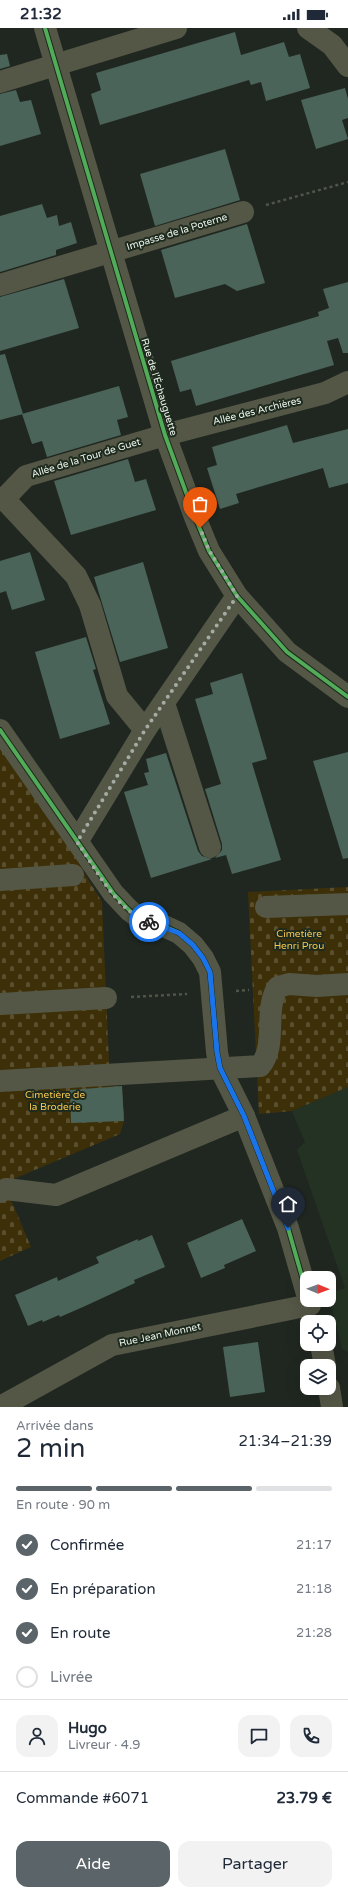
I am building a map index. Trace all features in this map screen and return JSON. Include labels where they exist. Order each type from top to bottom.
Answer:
[{"type":"street","name":"Rue de l'Échauguette","points":[[45,28],[165,435],[195,517],[209,550],[237,596],[287,652],[348,697]]},
{"type":"street","points":[[0,82],[176,28]]},
{"type":"street","points":[[308,28],[332,45],[348,66]]},
{"type":"street","name":"Impasse de la Poterne","points":[[0,285],[243,212]]},
{"type":"street","name":"Allée des Archières","points":[[165,435],[326,393],[348,382]]},
{"type":"street","name":"Allée de la Tour de Guet","points":[[145,730],[118,696],[90,605],[76,576],[4,499],[26,476],[165,435]]},
{"type":"street","points":[[77,842],[145,730],[237,596]]},
{"type":"street","points":[[164,703],[210,847]]},
{"type":"street","points":[[0,730],[113,894],[129,910],[142,920],[164,926],[179,933],[193,945],[203,958],[210,972],[217,1052],[220,1068],[244,1116],[288,1228],[300,1271]]},
{"type":"street","points":[[0,880],[73,875]]},
{"type":"street","points":[[266,907],[348,904]]},
{"type":"street","points":[[0,1081],[260,1066],[263,1063],[268,1044],[274,997],[278,987],[290,984],[317,986],[348,984]]},
{"type":"street","points":[[0,1004],[106,998]]},
{"type":"street","points":[[0,1192],[6,1189],[56,1195],[244,1116]]},
{"type":"street","name":"Rue Jean Monnet","points":[[0,1407],[112,1345],[300,1307]]},
{"type":"street","points":[[330,1395],[332,1407]]},
{"type":"path","points":[[243,212],[348,182]]},
{"type":"path","points":[[106,998],[253,990]]},
{"type":"shaded area","points":[[348,1087],[348,1352],[342,1349],[336,1324],[336,1315],[334,1315],[332,1307],[336,1307],[336,1291],[345,1288],[297,1150],[305,1142],[292,1111]]},
{"type":"green space","name":"Cimetière de la Broderie","points":[[0,735],[39,787],[86,876],[102,902],[110,1086],[122,1086],[124,1121],[120,1134],[4,1183],[31,1247],[0,1261]]},
{"type":"green space","name":"Cimetière Henri Prou","points":[[348,887],[348,1087],[292,1111],[259,1114],[248,892]]},
{"type":"building","points":[[235,32],[241,55],[284,42],[289,57],[300,54],[310,88],[266,101],[261,82],[251,85],[249,80],[100,125],[91,94],[101,90],[96,73]]},
{"type":"building","points":[[7,54],[10,66],[0,69],[0,55]]},
{"type":"building","points":[[345,88],[348,99],[348,118],[342,120],[348,139],[316,149],[301,100]]},
{"type":"building","points":[[16,90],[20,102],[31,100],[41,134],[0,146],[0,94]]},
{"type":"building","points":[[225,149],[240,200],[155,226],[140,174]]},
{"type":"building","points":[[42,204],[47,218],[57,215],[59,226],[71,222],[77,243],[56,250],[56,255],[0,272],[0,216]]},
{"type":"building","points":[[247,224],[265,283],[237,291],[225,284],[175,298],[161,250]]},
{"type":"building","points":[[64,279],[79,328],[0,351],[0,297]]},
{"type":"building","points":[[348,282],[348,353],[343,353],[338,338],[327,341],[334,365],[196,406],[191,389],[180,392],[171,361],[319,316],[318,312],[329,308],[323,289]]},
{"type":"building","points":[[5,354],[23,414],[0,420],[0,355]]},
{"type":"building","points":[[119,386],[128,417],[117,420],[121,435],[47,457],[42,441],[32,444],[22,414]]},
{"type":"building","points":[[287,425],[293,443],[348,429],[348,483],[329,488],[323,468],[236,494],[239,503],[220,509],[207,468],[217,465],[212,447]]},
{"type":"building","points":[[128,459],[135,482],[146,479],[156,510],[71,535],[54,481]]},
{"type":"building","points":[[30,552],[45,600],[12,610],[6,591],[0,593],[0,561]]},
{"type":"building","points":[[143,562],[168,648],[120,662],[94,577]]},
{"type":"building","points":[[86,637],[96,669],[93,670],[110,724],[60,739],[35,652]]},
{"type":"building","points":[[242,673],[267,759],[252,763],[281,860],[232,874],[226,855],[215,858],[222,850],[222,844],[205,789],[221,784],[195,699],[213,694],[210,683]]},
{"type":"building","points":[[348,752],[348,858],[343,859],[313,761]]},
{"type":"building","points":[[166,753],[198,851],[202,856],[212,859],[151,878],[124,792],[148,785],[144,773],[149,772],[146,759]]},
{"type":"building","points":[[122,1086],[124,1121],[71,1123],[70,1090]]},
{"type":"building","points":[[242,1219],[256,1251],[224,1265],[225,1268],[201,1278],[187,1243]]},
{"type":"building","points":[[152,1235],[165,1267],[134,1280],[135,1283],[60,1317],[59,1315],[43,1322],[42,1320],[28,1326],[15,1295],[57,1277],[58,1281],[99,1263],[96,1257],[138,1239],[138,1241]]},
{"type":"building","points":[[258,1342],[265,1392],[230,1397],[223,1347]]},
{"type":"cycle path","points":[[45,28],[165,435],[209,551],[237,596],[287,652],[348,697]]},
{"type":"cycle path","points":[[0,730],[113,893],[129,910],[142,920],[164,926],[179,933],[193,945],[203,958],[210,972],[217,1052],[220,1068],[244,1116],[288,1228],[300,1271]]},
{"type":"way so far","points":[[149,922],[142,920],[129,910],[113,894],[77,842],[145,730],[237,596],[209,550],[200,528]]},
{"type":"route","points":[[149,922],[164,926],[179,933],[193,945],[203,958],[210,972],[217,1052],[220,1068],[233,1091],[244,1116],[288,1228]]}]
